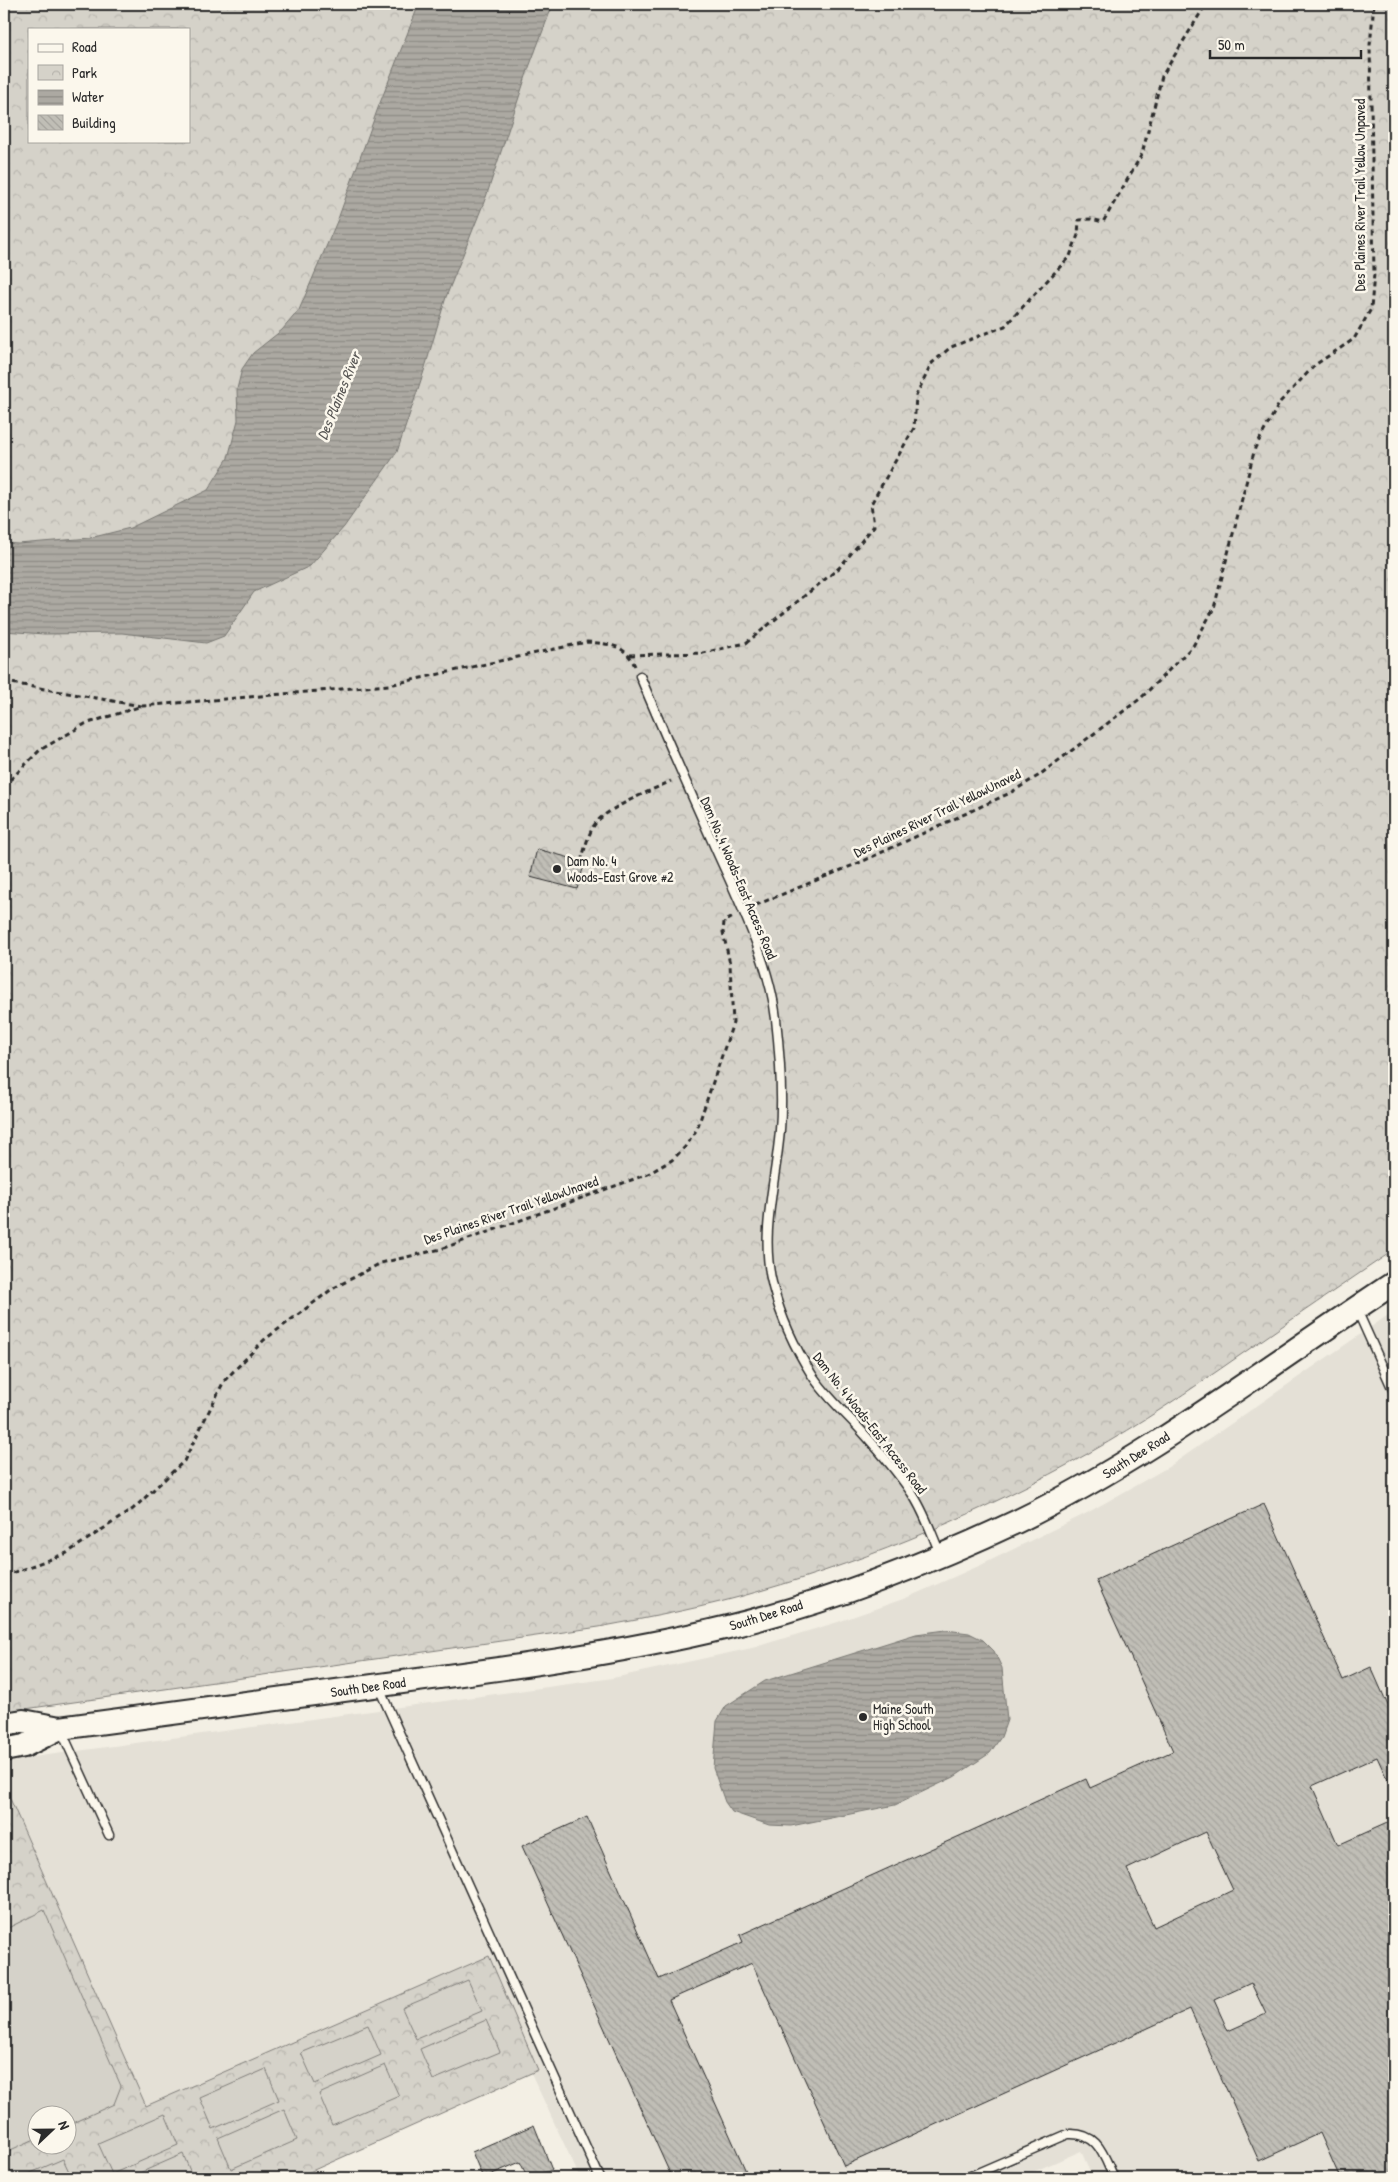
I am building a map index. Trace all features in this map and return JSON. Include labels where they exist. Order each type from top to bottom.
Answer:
[{"type":"main road","name":"South Dee Road","points":[[4,1724],[23,1721],[60,1728],[548,1663],[644,1646],[732,1626],[846,1591],[941,1555],[1019,1520],[1110,1472],[1394,1283]]},
{"type":"main road","name":"South Dee Road","points":[[4,1750],[24,1746],[60,1728]]},
{"type":"lane","name":"Dam No. 4 Woods-East Access Road","points":[[640,676],[738,898],[765,973],[776,1015],[780,1058],[780,1127],[770,1205],[768,1261],[779,1304],[796,1346],[813,1376],[843,1414],[866,1435],[913,1494],[941,1555]]},
{"type":"lane","points":[[1356,1308],[1394,1392]]},
{"type":"lane","points":[[378,1686],[600,2178]]},
{"type":"lane","points":[[60,1728],[109,1835]]},
{"type":"lane","points":[[966,2178],[1068,2134],[1078,2134],[1087,2135],[1095,2142],[1102,2152],[1114,2178]]},
{"type":"path","points":[[4,786],[40,750],[85,724],[142,706],[388,685],[587,642],[612,644],[630,654],[703,652],[746,643],[845,561],[874,526],[871,504],[914,428],[916,396],[932,363],[952,347],[1005,326],[1070,256],[1078,234],[1078,220],[1091,219],[1103,222],[1142,154],[1162,76],[1206,4]]},
{"type":"path","name":"Des Plaines River Trail Yellow Unpaved","points":[[1141,698],[1193,646],[1214,608],[1255,448],[1280,402],[1316,365],[1354,340],[1371,309],[1374,274],[1370,45],[1374,4]]},
{"type":"path","points":[[630,654],[640,676]]},
{"type":"path","points":[[4,684],[11,683],[142,706]]},
{"type":"path","name":"Des Plaines River Trail YellowUnaved","points":[[754,906],[861,862],[1010,793],[1038,776],[1141,698]]},
{"type":"path","points":[[581,861],[592,828],[597,821],[625,804],[683,776]]},
{"type":"path","name":"Des Plaines River Trail YellowUnaved","points":[[4,1576],[67,1552],[133,1508],[184,1461],[224,1381],[264,1340],[332,1290],[381,1263],[441,1249],[648,1174],[672,1160],[685,1147],[697,1129],[733,1023],[730,964],[722,932],[724,922],[734,916]]},
{"type":"shaded area","name":"Maine South High School","points":[[1394,1311],[1394,2178],[1093,2178],[1081,2151],[1019,2178],[580,2178],[531,2073],[296,2178],[4,2178],[4,1761],[613,1678],[752,1648],[838,1622],[906,1598],[981,1565],[1087,1513],[1170,1466]]},
{"type":"green space","points":[[4,4],[1394,4],[1394,1250],[1127,1430],[1050,1474],[970,1513],[887,1548],[803,1578],[720,1602],[599,1627],[4,1712]]},
{"type":"green space","points":[[4,1785],[146,2106],[489,1956],[538,2070],[296,2178],[4,2178]]},
{"type":"green space","points":[[44,1910],[121,2086],[114,2104],[78,2120],[78,2104],[28,2104],[28,2142],[4,2153],[4,1930]]},
{"type":"green space","points":[[468,1980],[482,2011],[416,2039],[402,2008]]},
{"type":"green space","points":[[486,2020],[500,2052],[433,2080],[420,2049]]},
{"type":"green space","points":[[368,2025],[381,2055],[315,2084],[301,2053]]},
{"type":"green space","points":[[385,2065],[399,2096],[332,2125],[319,2094]]},
{"type":"green space","points":[[266,2069],[279,2100],[213,2129],[200,2098]]},
{"type":"green space","points":[[284,2109],[297,2140],[231,2169],[218,2138]]},
{"type":"green space","points":[[165,2114],[178,2145],[112,2174],[98,2143]]},
{"type":"green space","points":[[183,2154],[193,2178],[128,2178]]},
{"type":"green space","points":[[63,2159],[72,2178],[19,2178]]},
{"type":"water","name":"Des Plaines River","points":[[419,4],[553,4],[528,70],[486,197],[446,297],[397,452],[344,527],[310,566],[254,592],[224,636],[206,643],[122,633],[44,634],[4,631],[4,543],[18,544],[90,538],[130,528],[208,490],[228,458],[238,420],[237,389],[242,369],[253,353],[282,330],[299,310],[338,219],[378,108]]},
{"type":"water","points":[[946,1630],[969,1633],[983,1640],[994,1651],[1002,1668],[1007,1720],[1001,1737],[990,1753],[954,1777],[895,1805],[791,1826],[769,1825],[732,1812],[725,1802],[713,1768],[717,1721],[726,1706],[765,1681],[916,1634]]},
{"type":"building","name":"Dam No. 4 Woods-East Grove #2","points":[[537,849],[585,862],[577,889],[530,877]]},
{"type":"building","points":[[1264,1504],[1343,1680],[1371,1667],[1394,1719],[1394,1794],[1377,1757],[1312,1786],[1338,1845],[1394,1820],[1394,2178],[1340,2178],[1320,2133],[1259,2161],[1190,2009],[844,2166],[752,1963],[669,2000],[749,2178],[672,2178],[522,1846],[587,1817],[659,1979],[743,1942],[740,1935],[1086,1779],[1090,1788],[1173,1751],[1096,1580]],"holes":[[[1206,1832],[1233,1890],[1154,1927],[1127,1869]],[[1251,1983],[1266,2014],[1228,2031],[1214,2000]]]},
{"type":"building","points":[[534,2125],[552,2170],[528,2178],[520,2162],[483,2178],[472,2152]]},
{"type":"place","name":"Dam No. 4 Woods-East Grove #2","points":[[557,869]]},
{"type":"place","name":"Maine South High School","points":[[863,1717]]}]
